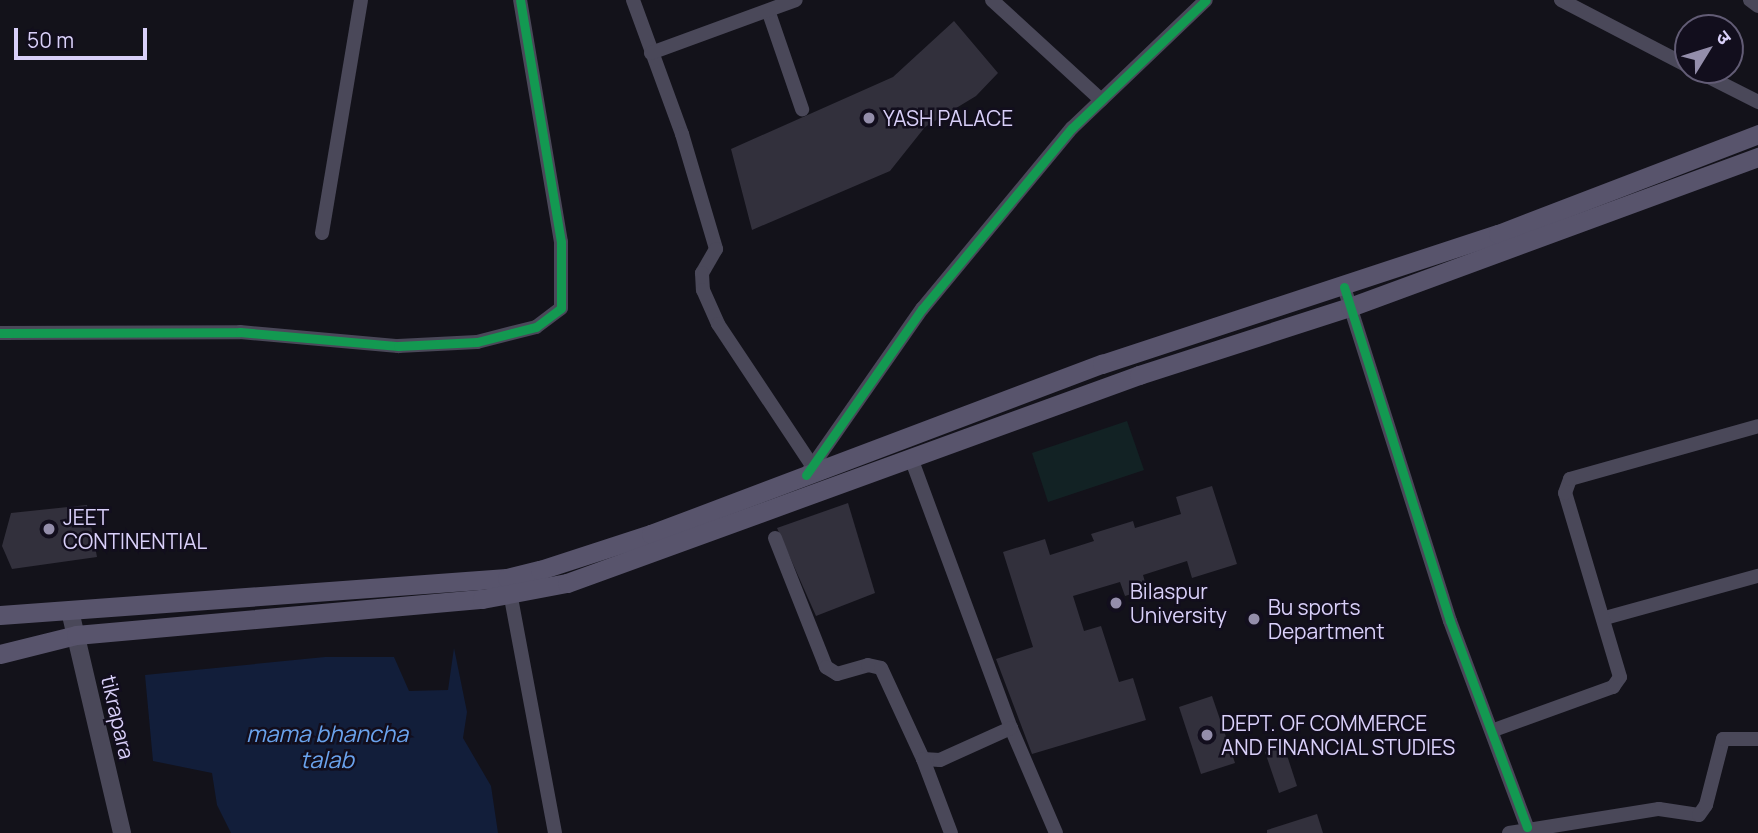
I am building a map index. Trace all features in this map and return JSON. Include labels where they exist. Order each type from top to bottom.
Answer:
[{"type":"main road","points":[[1,648],[76,635],[509,587],[651,534],[809,469],[1102,364],[1344,287],[1758,134]]},
{"type":"main road","points":[[0,615],[567,583],[1139,375],[1350,307],[1758,158]]},
{"type":"street","points":[[321,233],[361,0]]},
{"type":"street","points":[[0,333],[240,332],[398,346],[477,342],[536,327],[561,308],[561,242],[520,0]]},
{"type":"street","points":[[633,0],[682,134],[716,249],[702,273],[703,290],[718,324],[809,469],[922,309],[1072,128],[1206,0]]},
{"type":"street","points":[[652,53],[769,13],[796,0]]},
{"type":"street","points":[[992,0],[1101,100]]},
{"type":"street","points":[[1561,0],[1674,59]]},
{"type":"street","points":[[1751,0],[1758,6]]},
{"type":"street","points":[[769,13],[802,109]]},
{"type":"street","points":[[1722,84],[1758,103]]},
{"type":"street","points":[[1344,287],[1450,621],[1494,730],[1527,827]]},
{"type":"street","points":[[1494,730],[1618,683],[1605,618],[1565,493],[1570,478],[1758,426]]},
{"type":"street","points":[[911,458],[1011,728],[1056,833]]},
{"type":"street","points":[[775,538],[826,667],[837,674],[868,665],[881,668],[923,760],[951,833]]},
{"type":"street","points":[[1605,618],[1758,576]]},
{"type":"street","points":[[509,587],[555,833]]},
{"type":"street","name":"tikrapara","points":[[70,611],[122,833]]},
{"type":"street","points":[[923,760],[940,760],[1011,728]]},
{"type":"street","points":[[1509,833],[1527,827],[1659,809],[1699,815],[1706,805],[1723,739],[1758,740]]},
{"type":"shaded area","points":[[1127,421],[1144,470],[1048,502],[1032,453]]},
{"type":"water","name":"mama bhancha talab","points":[[454,648],[467,712],[463,738],[491,786],[498,833],[231,833],[217,805],[212,773],[153,761],[145,675],[325,657],[394,657],[409,691],[448,690]]},
{"type":"building","name":"YASH PALACE","points":[[954,21],[998,73],[976,96],[925,127],[890,171],[752,230],[731,149],[893,77]]},
{"type":"building","points":[[1212,486],[1237,564],[1192,578],[1187,561],[1143,575],[1147,589],[1125,596],[1120,582],[1073,596],[1084,631],[1101,626],[1119,682],[1133,678],[1146,720],[1032,754],[996,659],[1033,647],[1003,552],[1045,539],[1050,555],[1094,541],[1091,534],[1133,521],[1135,528],[1181,514],[1176,497]]},
{"type":"building","points":[[848,503],[875,593],[816,616],[777,528]]},
{"type":"building","name":"JEET CONTINENTIAL","points":[[87,505],[97,557],[12,569],[2,546],[11,513]]},
{"type":"building","name":"DEPT. OF COMMERCE AND FINANCIAL STUDIES","points":[[1212,696],[1235,763],[1201,774],[1179,707]]},
{"type":"building","points":[[1284,746],[1297,786],[1279,793],[1265,752]]},
{"type":"building","points":[[1317,814],[1323,833],[1267,833],[1267,830]]},
{"type":"cycle path","points":[[0,333],[240,332],[398,346],[477,342],[536,327],[561,308],[561,242],[520,0]]},
{"type":"cycle path","points":[[806,475],[922,309],[1072,128],[1206,0]]},
{"type":"cycle path","points":[[1344,287],[1450,621],[1527,827]]},
{"type":"place","name":"YASH PALACE","points":[[869,118]]},
{"type":"place","name":"JEET CONTINENTIAL","points":[[49,529]]},
{"type":"place","name":"Bilaspur University","points":[[1116,603]]},
{"type":"place","name":"Bu sports Department","points":[[1254,619]]},
{"type":"place","name":"DEPT. OF COMMERCE AND FINANCIAL STUDIES","points":[[1207,735]]}]
